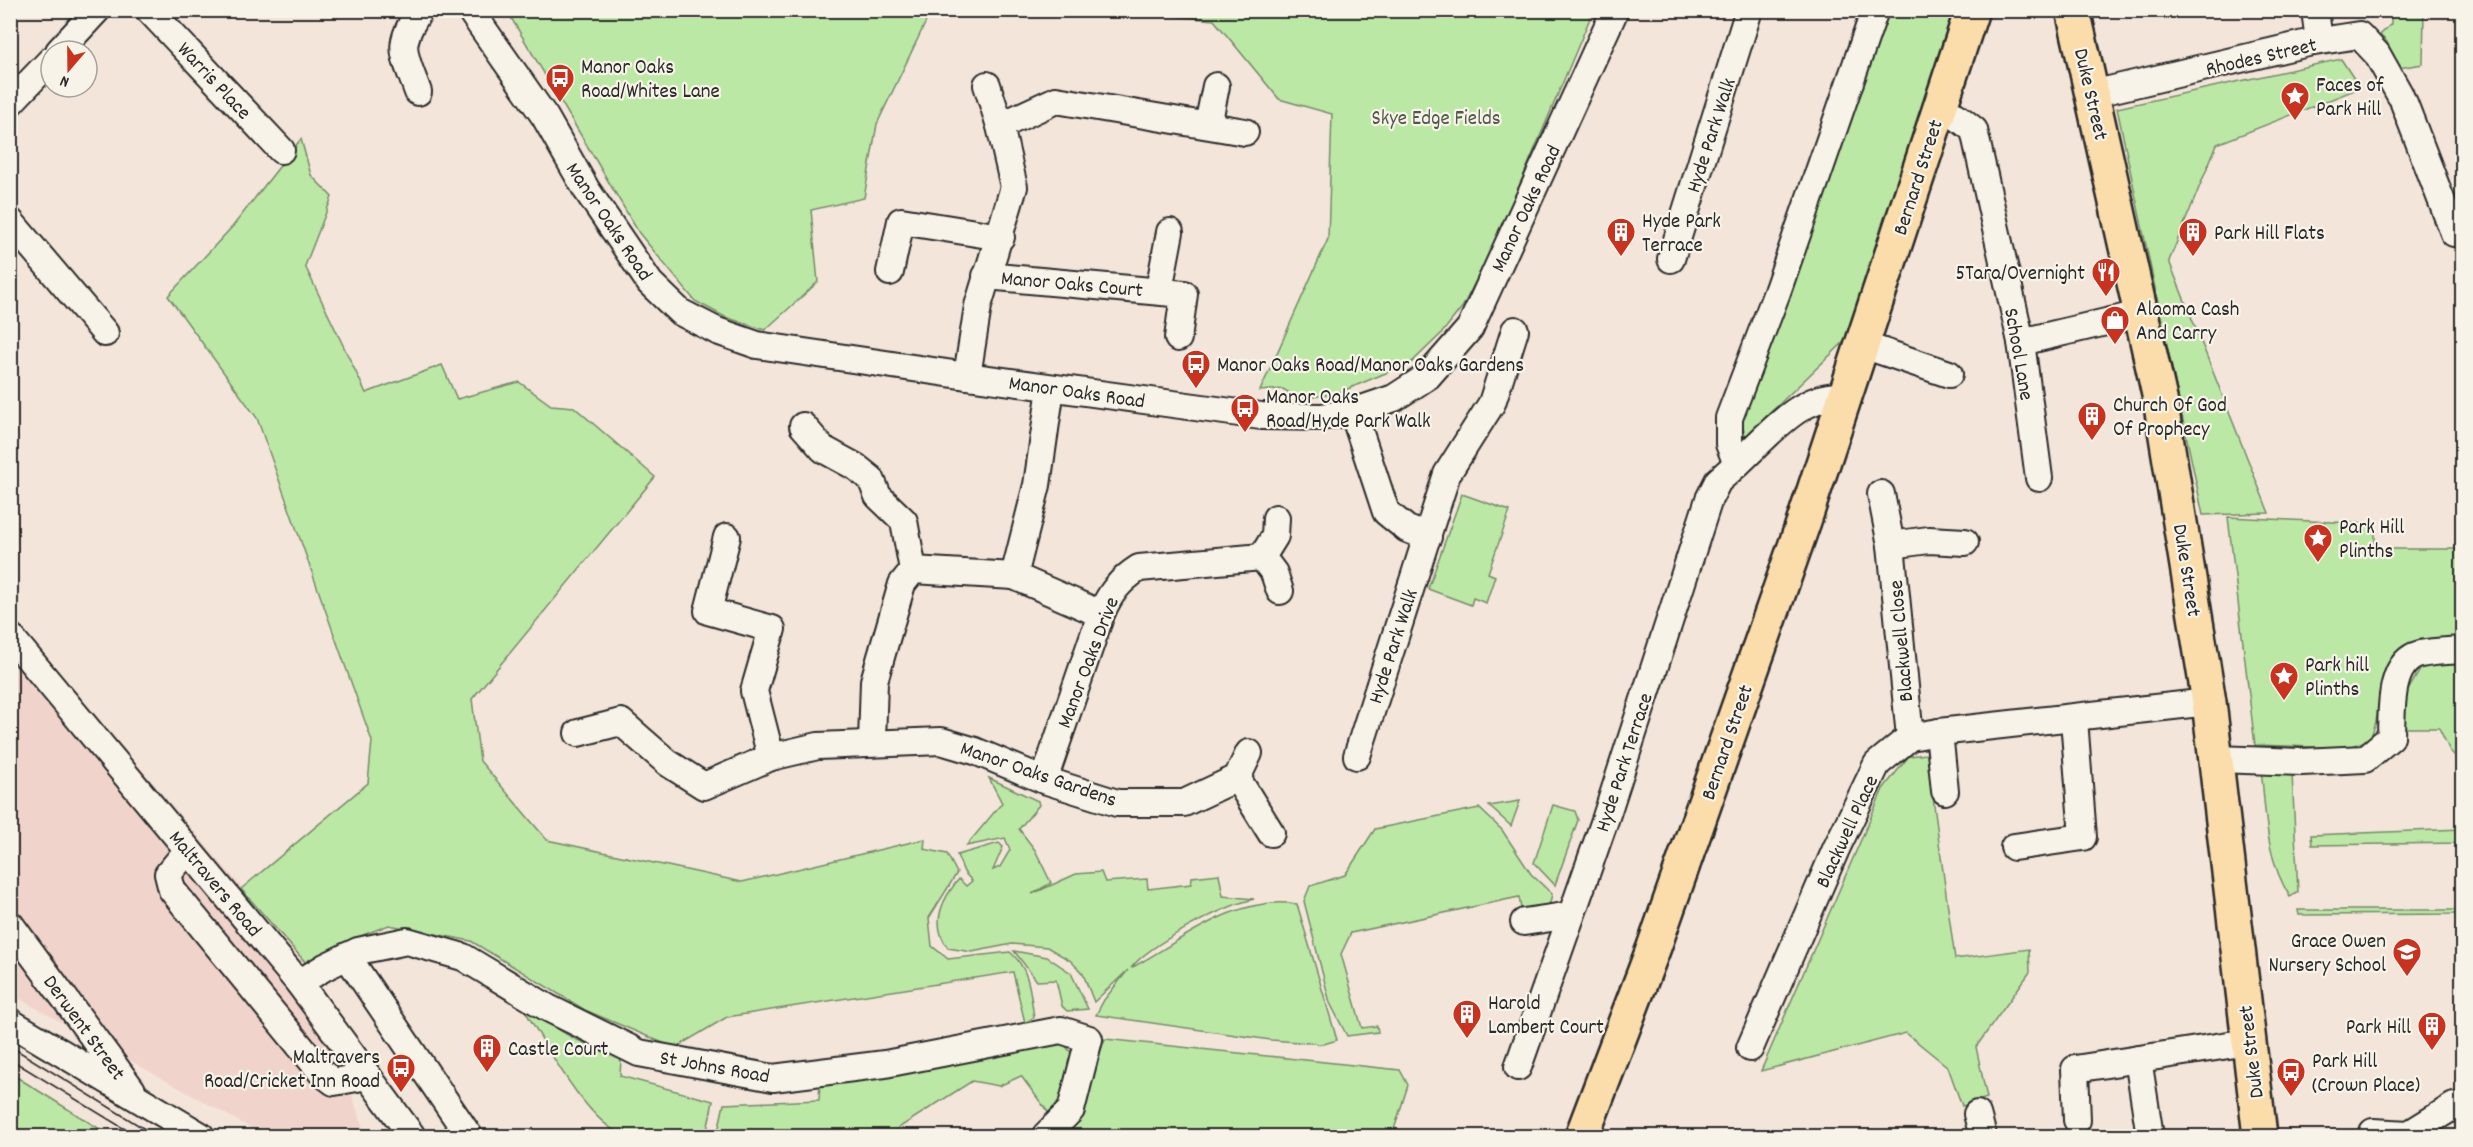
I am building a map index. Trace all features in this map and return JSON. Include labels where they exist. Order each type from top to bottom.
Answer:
[{"type":"main road","name":"Bernard Street","points":[[1582,1137],[1654,948],[1846,397],[1972,10]]},
{"type":"main road","name":"Duke Street","points":[[2073,10],[2160,399],[2209,702],[2260,1137]]},
{"type":"street","points":[[70,39],[98,10]]},
{"type":"street","name":"Warris Place","points":[[149,10],[281,150]]},
{"type":"street","points":[[418,92],[402,47],[410,25],[420,10]]},
{"type":"street","name":"Manor Oaks Road","points":[[470,10],[545,117],[627,254],[650,283],[681,312],[717,332],[757,345],[1052,388],[1261,416],[1321,417],[1353,412],[1394,398],[1428,376],[1470,328],[1615,10]]},
{"type":"street","name":"Hyde Park Walk","points":[[1671,259],[1749,10]]},
{"type":"street","points":[[1737,464],[1729,444],[1729,418],[1777,292],[1875,10]]},
{"type":"street","points":[[2315,10],[2319,41]]},
{"type":"street","name":"Rhodes Street","points":[[2092,94],[2319,41],[2359,35],[2377,54],[2402,99],[2460,234]]},
{"type":"street","points":[[10,103],[39,73]]},
{"type":"street","name":"Manor Oaks Court","points":[[967,376],[986,276],[1001,237],[1014,187],[1000,126],[987,85]]},
{"type":"street","points":[[1208,126],[1216,86]]},
{"type":"street","points":[[1000,126],[1056,100],[1245,132]]},
{"type":"street","name":"School Lane","points":[[1939,110],[1956,116],[1974,130],[2021,342],[2039,478]]},
{"type":"street","points":[[10,221],[105,333]]},
{"type":"street","name":"Manor Oaks Court","points":[[890,272],[901,221],[1001,237]]},
{"type":"street","name":"Manor Oaks Court","points":[[1159,290],[1170,232]]},
{"type":"street","name":"Manor Oaks Court","points":[[986,276],[1184,294],[1178,338]]},
{"type":"street","points":[[2021,342],[2140,314]]},
{"type":"street","name":"Hyde Park Walk","points":[[1357,756],[1447,474],[1492,403],[1515,330]]},
{"type":"street","points":[[1863,345],[1949,374]]},
{"type":"street","points":[[1014,576],[1037,485],[1052,388]]},
{"type":"street","name":"Hyde Park Terrace","points":[[1518,1067],[1709,499],[1718,481],[1791,416],[1832,394],[1846,397]]},
{"type":"street","points":[[1353,412],[1386,512],[1407,529],[1428,537]]},
{"type":"street","points":[[803,426],[823,449],[856,467],[871,479],[878,496],[904,521],[913,570],[902,584],[874,681],[872,742]]},
{"type":"street","name":"Blackwell Close","points":[[1881,494],[1891,545],[1910,737]]},
{"type":"street","points":[[1276,518],[1275,536],[1262,557],[1274,573],[1280,591]]},
{"type":"street","points":[[727,537],[708,611],[772,630],[754,691],[771,757]]},
{"type":"street","points":[[1891,545],[1929,540],[1965,542]]},
{"type":"street","name":"Manor Oaks Drive","points":[[1044,780],[1101,614],[1109,596],[1123,578],[1139,568],[1262,557]]},
{"type":"street","points":[[913,570],[1014,576],[1101,614]]},
{"type":"street","name":"Maltravers Road","points":[[10,636],[299,983],[412,1137]]},
{"type":"street","points":[[2216,759],[2302,762],[2364,759],[2391,737],[2393,691],[2405,664],[2418,654],[2463,650]]},
{"type":"street","name":"Blackwell Place","points":[[1750,1048],[1836,849],[1877,764],[1910,737],[2209,702]]},
{"type":"street","points":[[2014,847],[2083,837],[2074,719]]},
{"type":"street","name":"Manor Oaks Gardens","points":[[578,733],[621,722],[668,764],[704,786],[771,757],[818,746],[872,742],[941,741],[975,751],[1044,780],[1117,803],[1184,803],[1237,778]]},
{"type":"street","points":[[1939,732],[1945,791]]},
{"type":"street","points":[[1249,753],[1237,778],[1271,833]]},
{"type":"street","points":[[188,850],[168,874],[172,890],[322,1073],[334,1082],[368,1076]]},
{"type":"street","points":[[1524,922],[1571,915]]},
{"type":"street","name":"Derwent Street","points":[[10,924],[139,1100]]},
{"type":"street","name":"St Johns Road","points":[[299,983],[347,956],[407,941],[463,957],[548,1008],[639,1053],[773,1078],[885,1064],[1061,1030],[1089,1039],[1071,1110],[1046,1135]]},
{"type":"street","points":[[347,956],[469,1137]]},
{"type":"street","points":[[10,1022],[201,1137]]},
{"type":"street","points":[[2077,1120],[2075,1069],[2248,1042]]},
{"type":"street","points":[[2138,1059],[2150,1137]]},
{"type":"street","points":[[2373,1132],[2409,1134],[2458,1107]]},
{"type":"shaded area","points":[[10,615],[307,964],[366,1136],[265,1136],[11,994]]},
{"type":"green space","points":[[507,11],[931,11],[877,124],[864,198],[811,210],[818,282],[765,330],[725,317],[695,301],[639,233]]},
{"type":"green space","name":"Skye Edge Fields","points":[[1118,11],[1593,11],[1495,243],[1463,306],[1441,334],[1412,362],[1338,393],[1300,399],[1283,389],[1260,391],[1328,239],[1332,114],[1279,99],[1214,20]]},
{"type":"green space","points":[[1883,11],[1954,11],[1848,338],[1745,437],[1741,417]]},
{"type":"green space","points":[[2391,11],[2424,11],[2423,64],[2398,68],[2387,42],[2380,35],[2391,24]]},
{"type":"green space","points":[[2341,59],[2360,88],[2217,144],[2169,261],[2269,513],[2203,515],[2117,108]]},
{"type":"green space","points":[[301,139],[311,175],[332,197],[305,266],[366,393],[442,365],[457,399],[519,382],[551,405],[574,407],[655,477],[472,699],[480,761],[547,840],[742,882],[925,839],[924,849],[947,854],[957,873],[929,918],[932,946],[948,959],[1010,952],[1025,973],[1034,1017],[1025,1023],[1013,972],[727,1017],[675,1048],[585,1010],[471,941],[389,925],[350,940],[307,964],[241,889],[368,783],[372,741],[257,418],[168,296],[233,226]]},
{"type":"green space","points":[[1462,494],[1510,511],[1488,573],[1495,576],[1486,603],[1473,598],[1471,605],[1428,589]]},
{"type":"green space","points":[[2228,517],[2375,524],[2375,549],[2462,549],[2462,642],[2406,647],[2402,651],[2385,681],[2376,722],[2369,740],[2345,748],[2255,745]]},
{"type":"green space","points":[[2462,660],[2462,762],[2450,751],[2439,728],[2402,728],[2401,702],[2424,663]]},
{"type":"green space","points":[[1927,754],[1955,959],[2029,949],[2030,972],[1976,1047],[1987,1098],[1962,1106],[1948,1067],[1906,1033],[1761,1071],[1883,789],[1909,756]]},
{"type":"green space","points":[[2284,767],[2292,774],[2298,892],[2290,897],[2271,850],[2261,768]]},
{"type":"green space","points":[[989,778],[1038,801],[1039,805],[1019,829],[1035,850],[1051,883],[1032,894],[1076,874],[1101,872],[1105,882],[1147,879],[1148,889],[1191,884],[1192,877],[1219,874],[1223,896],[1254,899],[1224,909],[1170,937],[1140,958],[1131,968],[1189,933],[1231,913],[1252,906],[1274,903],[1297,904],[1337,1040],[1324,1044],[1271,1040],[1096,1015],[1104,1000],[1128,970],[1094,1002],[1083,974],[1071,961],[1047,947],[1012,944],[972,952],[948,948],[940,930],[939,921],[943,903],[959,879],[966,886],[972,881],[964,872],[957,855],[999,843],[1003,847],[993,870],[1000,867],[1010,850],[1005,838],[966,846],[1002,803]]},
{"type":"green space","points":[[1520,801],[1511,826],[1489,806]]},
{"type":"green space","points":[[1553,805],[1575,811],[1578,820],[1555,885],[1534,863]]},
{"type":"green space","points":[[1479,808],[1502,830],[1531,874],[1552,894],[1550,903],[1523,920],[1519,897],[1351,933],[1341,954],[1362,1028],[1377,1026],[1378,1032],[1347,1036],[1330,1003],[1304,901],[1310,886],[1345,875],[1375,829]]},
{"type":"green space","points":[[2462,829],[2462,843],[2312,845],[2311,835]]},
{"type":"green space","points":[[2298,910],[2462,910],[2462,914],[2299,915]]},
{"type":"green space","points":[[1014,951],[1047,957],[1071,973],[1088,1009],[1067,1011],[1062,1006],[1056,980],[1037,981]]},
{"type":"green space","points":[[524,1009],[573,1038],[621,1059],[620,1076],[713,1101],[706,1136],[644,1138],[627,1136],[613,1130],[583,1101],[569,1082]]},
{"type":"green space","points":[[1105,1039],[1400,1070],[1408,1085],[1392,1136],[1070,1136]]},
{"type":"green space","points":[[1063,1043],[1074,1056],[1066,1108],[1053,1119],[1021,1076],[999,1086],[972,1081],[886,1136],[717,1136],[724,1104],[819,1100],[820,1082]]},
{"type":"green space","points":[[10,1073],[111,1136],[11,1136]]},
{"type":"tram line","points":[[10,1046],[156,1136]]},
{"type":"tram line","points":[[10,1059],[136,1136]]},
{"type":"place","name":"Manor Oaks Road/Whites Lane","points":[[560,104]]},
{"type":"place","name":"Faces of Park Hill","points":[[2295,122]]},
{"type":"place","name":"Hyde Park Terrace","points":[[1621,258]]},
{"type":"place","name":"Park Hill Flats","points":[[2193,258]]},
{"type":"place","name":"5Tara/Overnight","points":[[2106,298]]},
{"type":"place","name":"Alaoma Cash And Carry","points":[[2115,346]]},
{"type":"place","name":"Manor Oaks Road/Manor Oaks Gardens","points":[[1196,390]]},
{"type":"place","name":"Manor Oaks Road/Hyde Park Walk","points":[[1245,434]]},
{"type":"place","name":"Church Of God Of Prophecy","points":[[2092,442]]},
{"type":"place","name":"Park Hill Plinths","points":[[2318,564]]},
{"type":"place","name":"Park hill Plinths","points":[[2284,702]]},
{"type":"place","name":"Grace Owen Nursery School","points":[[2407,978]]},
{"type":"place","name":"Harold Lambert Court","points":[[1467,1040]]},
{"type":"place","name":"Park Hill","points":[[2432,1052]]},
{"type":"place","name":"Castle Court","points":[[487,1074]]},
{"type":"place","name":"Maltravers Road/Cricket Inn Road","points":[[401,1094]]},
{"type":"place","name":"Park Hill (Crown Place)","points":[[2291,1098]]}]
